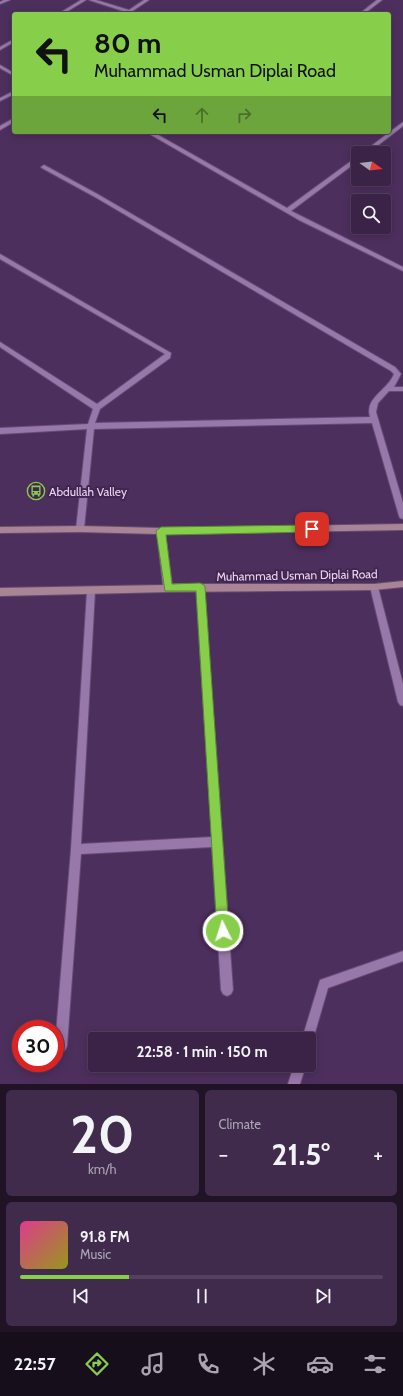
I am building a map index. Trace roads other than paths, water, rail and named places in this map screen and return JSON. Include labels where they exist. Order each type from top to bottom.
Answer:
[{"type":"street","points":[[0,3],[8,0]]},
{"type":"street","points":[[63,12],[84,0]]},
{"type":"street","points":[[91,0],[123,12]]},
{"type":"street","points":[[128,12],[147,0]]},
{"type":"street","points":[[364,12],[380,0]]},
{"type":"street","points":[[0,48],[12,41]]},
{"type":"street","points":[[0,66],[12,74]]},
{"type":"street","points":[[0,100],[12,93]]},
{"type":"street","points":[[0,128],[12,121]]},
{"type":"street","points":[[391,133],[403,124]]},
{"type":"street","points":[[152,134],[301,219],[403,269]]},
{"type":"street","points":[[374,146],[390,134]]},
{"type":"street","points":[[287,211],[351,163]]},
{"type":"street","points":[[44,167],[97,196],[393,369],[398,374],[397,380],[372,407],[374,420],[403,516]]},
{"type":"street","points":[[0,256],[168,353],[168,356],[97,408],[91,426],[80,529]]},
{"type":"street","points":[[0,344],[97,408]]},
{"type":"street","points":[[388,389],[403,389]]},
{"type":"street","points":[[0,431],[91,426],[374,420]]},
{"type":"street","points":[[0,530],[80,529],[161,531],[403,527]]},
{"type":"street","points":[[161,531],[168,588]]},
{"type":"street","name":"Muhammad Usman Diplai Road","points":[[0,592],[91,591],[200,587],[374,587],[403,584]]},
{"type":"street","points":[[200,587],[227,990]]},
{"type":"street","points":[[374,587],[403,702]]},
{"type":"street","points":[[63,1020],[76,849],[91,591]]},
{"type":"street","points":[[76,849],[217,842]]},
{"type":"street","points":[[310,1032],[324,984],[403,956]]},
{"type":"street","points":[[294,1084],[298,1072]]},
{"type":"place","name":"Abdullah Valley","points":[[36,491]]}]
